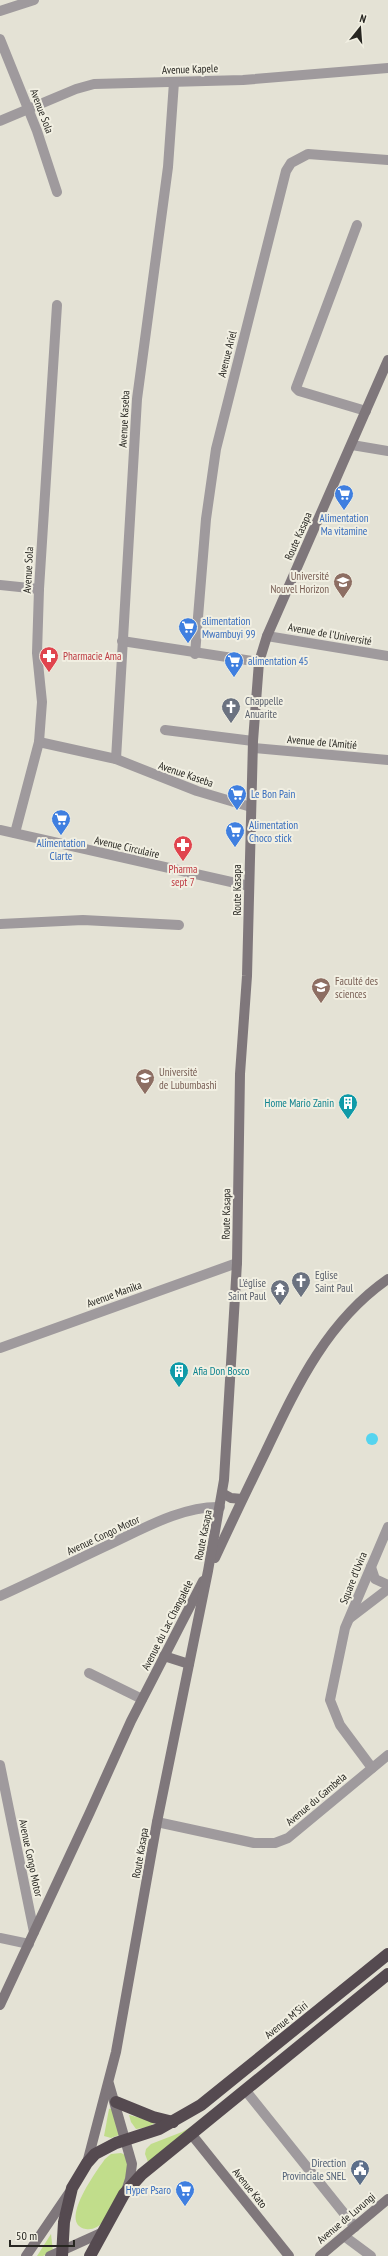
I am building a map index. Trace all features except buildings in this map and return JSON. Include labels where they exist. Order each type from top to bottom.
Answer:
[{"type":"highway","name":"Avenue M'Siri","points":[[58,2255],[64,2217],[72,2188],[87,2163],[101,2150],[159,2129],[201,2105],[388,1954]]},
{"type":"highway","points":[[90,2256],[101,2233],[124,2194],[142,2174],[192,2135],[388,1974]]},
{"type":"highway","points":[[116,2102],[153,2117],[173,2122]]},
{"type":"main road","name":"Route Kasapa","points":[[87,2163],[109,2084],[157,1822],[220,1507],[227,1453],[237,1263],[240,1074],[247,976],[250,807],[259,662],[267,636],[388,360]]},
{"type":"main road","name":"Avenue du Lac Changalele","points":[[0,2004],[128,1727],[208,1571],[288,1405],[319,1349],[349,1311],[388,1280]]},
{"type":"main road","points":[[222,1493],[231,1498],[242,1499]]},
{"type":"main road","points":[[164,1656],[189,1664]]},
{"type":"main road","points":[[109,2084],[116,2102],[132,2164],[130,2179],[124,2194]]},
{"type":"main road","name":"Avenue Kato","points":[[192,2135],[289,2256]]},
{"type":"main road","points":[[26,2256],[72,2188]]},
{"type":"main road","name":"Avenue de Luvungi","points":[[320,2256],[388,2199]]},
{"type":"main road","points":[[58,2255],[101,2233]]},
{"type":"street","points":[[0,12],[34,0]]},
{"type":"street","name":"Avenue Sola","points":[[0,39],[29,110],[57,192]]},
{"type":"street","name":"Avenue Kapele","points":[[0,121],[86,86],[243,80],[388,68]]},
{"type":"street","name":"Avenue Kaseba","points":[[116,759],[122,640],[130,540],[137,399],[168,167],[174,82]]},
{"type":"street","name":"Avenue Ariel","points":[[194,654],[206,519],[216,449],[286,171],[291,163],[308,154],[388,160]]},
{"type":"street","points":[[357,225],[296,388],[299,391],[366,411]]},
{"type":"street","name":"Avenue Sola","points":[[15,833],[39,742],[42,702],[37,653],[39,589],[57,305]]},
{"type":"street","points":[[352,445],[388,451]]},
{"type":"street","points":[[0,585],[39,589]]},
{"type":"street","name":"Avenue de l'Université","points":[[267,636],[388,656]]},
{"type":"street","points":[[122,640],[194,654],[259,662]]},
{"type":"street","name":"Avenue de l'Amitié","points":[[166,730],[253,744],[388,760]]},
{"type":"street","name":"Avenue Kaseba","points":[[39,742],[116,759],[184,786],[250,807]]},
{"type":"street","name":"Avenue Circulaire","points":[[0,830],[249,886]]},
{"type":"street","points":[[0,924],[83,920],[179,925]]},
{"type":"street","name":"Avenue Manika","points":[[0,1348],[237,1263]]},
{"type":"street","name":"Avenue Congo Motor","points":[[0,1596],[136,1532],[199,1508],[220,1507]]},
{"type":"street","name":"Square d'Uvira","points":[[350,1618],[388,1527]]},
{"type":"street","points":[[371,1567],[375,1579],[388,1585]]},
{"type":"street","name":"Square d'Uvira","points":[[350,1618],[388,1589]]},
{"type":"street","points":[[350,1618],[342,1636],[330,1700],[340,1725],[372,1768]]},
{"type":"street","points":[[89,1673],[142,1699]]},
{"type":"street","name":"Avenue du Gambela","points":[[157,1822],[254,1844],[275,1843],[288,1838],[388,1755]]},
{"type":"street","name":"Avenue Congo Motor","points":[[0,1765],[34,1932]]},
{"type":"street","points":[[0,1938],[29,1944]]},
{"type":"street","points":[[246,2090],[355,2228]]},
{"type":"street","points":[[344,2236],[370,2256]]},
{"type":"green space","points":[[113,2108],[119,2135],[111,2138],[104,2136],[109,2109]]},
{"type":"green space","points":[[129,2115],[156,2122],[148,2127],[136,2129],[131,2122]]},
{"type":"green space","points":[[205,2119],[148,2162],[145,2154],[146,2149],[151,2144],[182,2132]]},
{"type":"green space","points":[[121,2153],[125,2155],[130,2174],[107,2218],[95,2228],[91,2229],[86,2229],[78,2225],[76,2217],[77,2207],[88,2184],[105,2159],[111,2154]]},
{"type":"green space","points":[[51,2234],[53,2252],[43,2256],[37,2256]]},
{"type":"water","points":[[372,1433],[376,1435],[378,1439],[376,1443],[372,1445],[368,1443],[366,1439],[368,1435]]},
{"type":"place","name":"Alimentation Ma vitamine","points":[[344,511]]},
{"type":"place","name":"Université Nouvel Horizon","points":[[343,599]]},
{"type":"place","name":"alimentation Mwambuyi 99","points":[[188,644]]},
{"type":"place","name":"Pharmacie Ama","points":[[49,673]]},
{"type":"place","name":"alimentation 45","points":[[234,678]]},
{"type":"place","name":"Chappelle Anuarite","points":[[231,724]]},
{"type":"place","name":"Le Bon Pain","points":[[237,811]]},
{"type":"place","name":"Alimentation Clarte","points":[[61,836]]},
{"type":"place","name":"Alimentation Choco stick","points":[[235,848]]},
{"type":"place","name":"Pharma sept 7","points":[[183,862]]},
{"type":"place","name":"Faculté des sciences","points":[[321,1004]]},
{"type":"place","name":"Université de Lubumbashi","points":[[145,1095]]},
{"type":"place","name":"Home Mario Zanin","points":[[348,1120]]},
{"type":"place","name":"Eglise Saint Paul","points":[[301,1298]]},
{"type":"place","name":"L'église Saint Paul","points":[[280,1306]]},
{"type":"place","name":"Afia Don Bosco","points":[[179,1388]]},
{"type":"place","name":"Direction Provinciale SNEL","points":[[360,2186]]},
{"type":"place","name":"Hyper Psaro","points":[[185,2207]]}]
